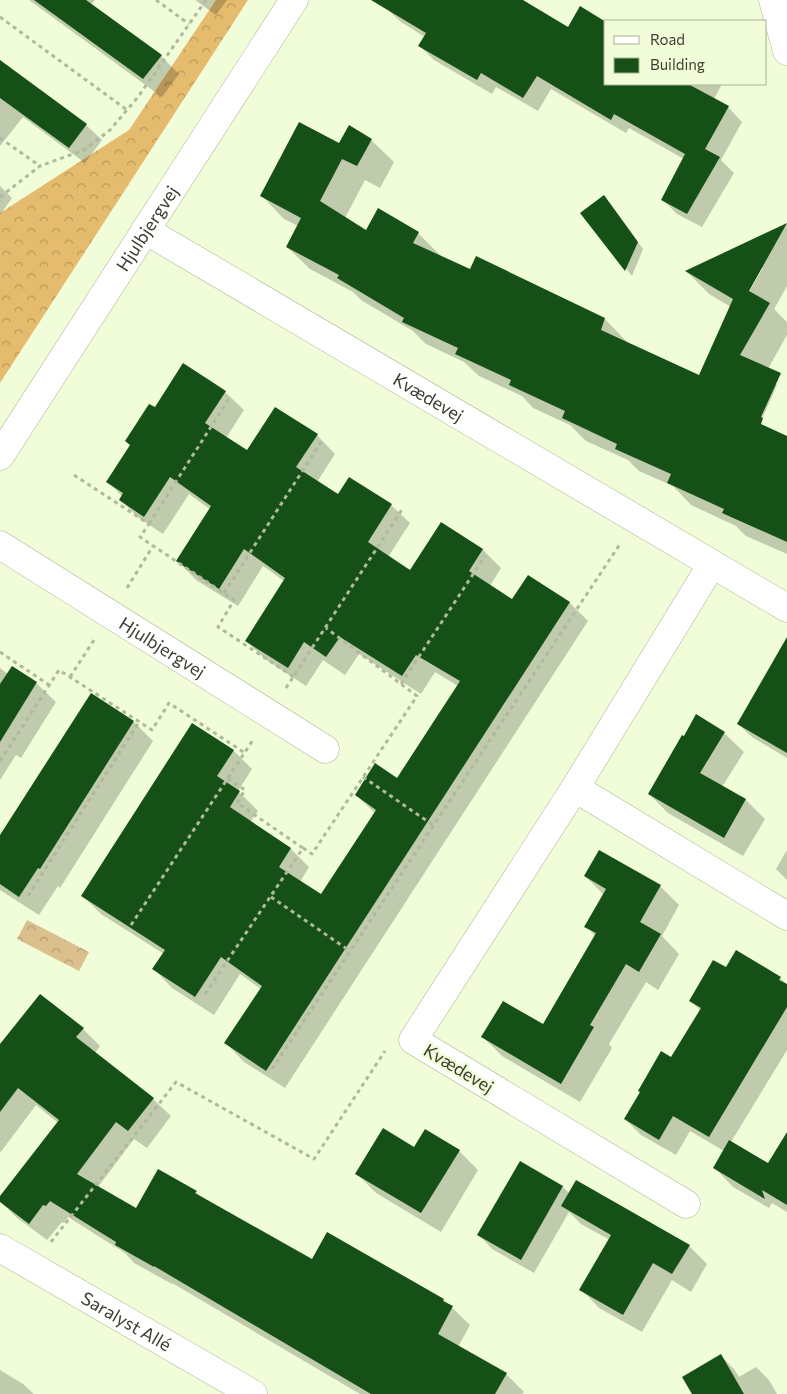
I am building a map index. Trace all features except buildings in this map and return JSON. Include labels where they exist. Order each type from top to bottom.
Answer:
[{"type":"street","name":"Hjulbjergvej","points":[[0,456],[294,0]]},
{"type":"street","points":[[772,0],[787,51]]},
{"type":"street","name":"Kvædevej","points":[[145,230],[787,608]]},
{"type":"street","name":"Hjulbjergvej","points":[[0,545],[325,749]]},
{"type":"street","name":"Kvædevej","points":[[686,1204],[412,1040],[575,788],[712,564]]},
{"type":"street","points":[[575,788],[787,916]]},
{"type":"street","name":"Saralyst Allé","points":[[0,1248],[254,1394]]},
{"type":"path","points":[[156,0],[189,24]]},
{"type":"path","points":[[0,197],[40,166],[84,150],[110,130],[127,110],[206,0]]},
{"type":"path","points":[[0,17],[127,110]]},
{"type":"path","points":[[0,138],[40,166]]},
{"type":"path","points":[[230,396],[140,537],[234,600],[218,627],[294,677]]},
{"type":"path","points":[[224,593],[321,442]]},
{"type":"path","points":[[74,475],[149,524]]},
{"type":"path","points":[[272,1069],[636,520]]},
{"type":"path","points":[[401,684],[485,556]]},
{"type":"path","points":[[228,779],[245,790],[236,803],[312,854],[417,696],[326,628]]},
{"type":"path","points":[[0,652],[49,685]]},
{"type":"path","points":[[0,761],[59,670],[152,730],[169,703],[245,753]]},
{"type":"path","points":[[28,896],[139,722]]},
{"type":"path","points":[[363,777],[433,825]]},
{"type":"path","points":[[205,994],[303,848]]},
{"type":"path","points":[[271,897],[350,951]]},
{"type":"path","points":[[32,1266],[176,1082],[314,1159],[388,1047],[412,1040]]},
{"type":"green space","points":[[216,0],[248,0],[0,383],[0,213],[129,130]]},
{"type":"green space","points":[[27,920],[89,952],[79,971],[17,939]]}]
